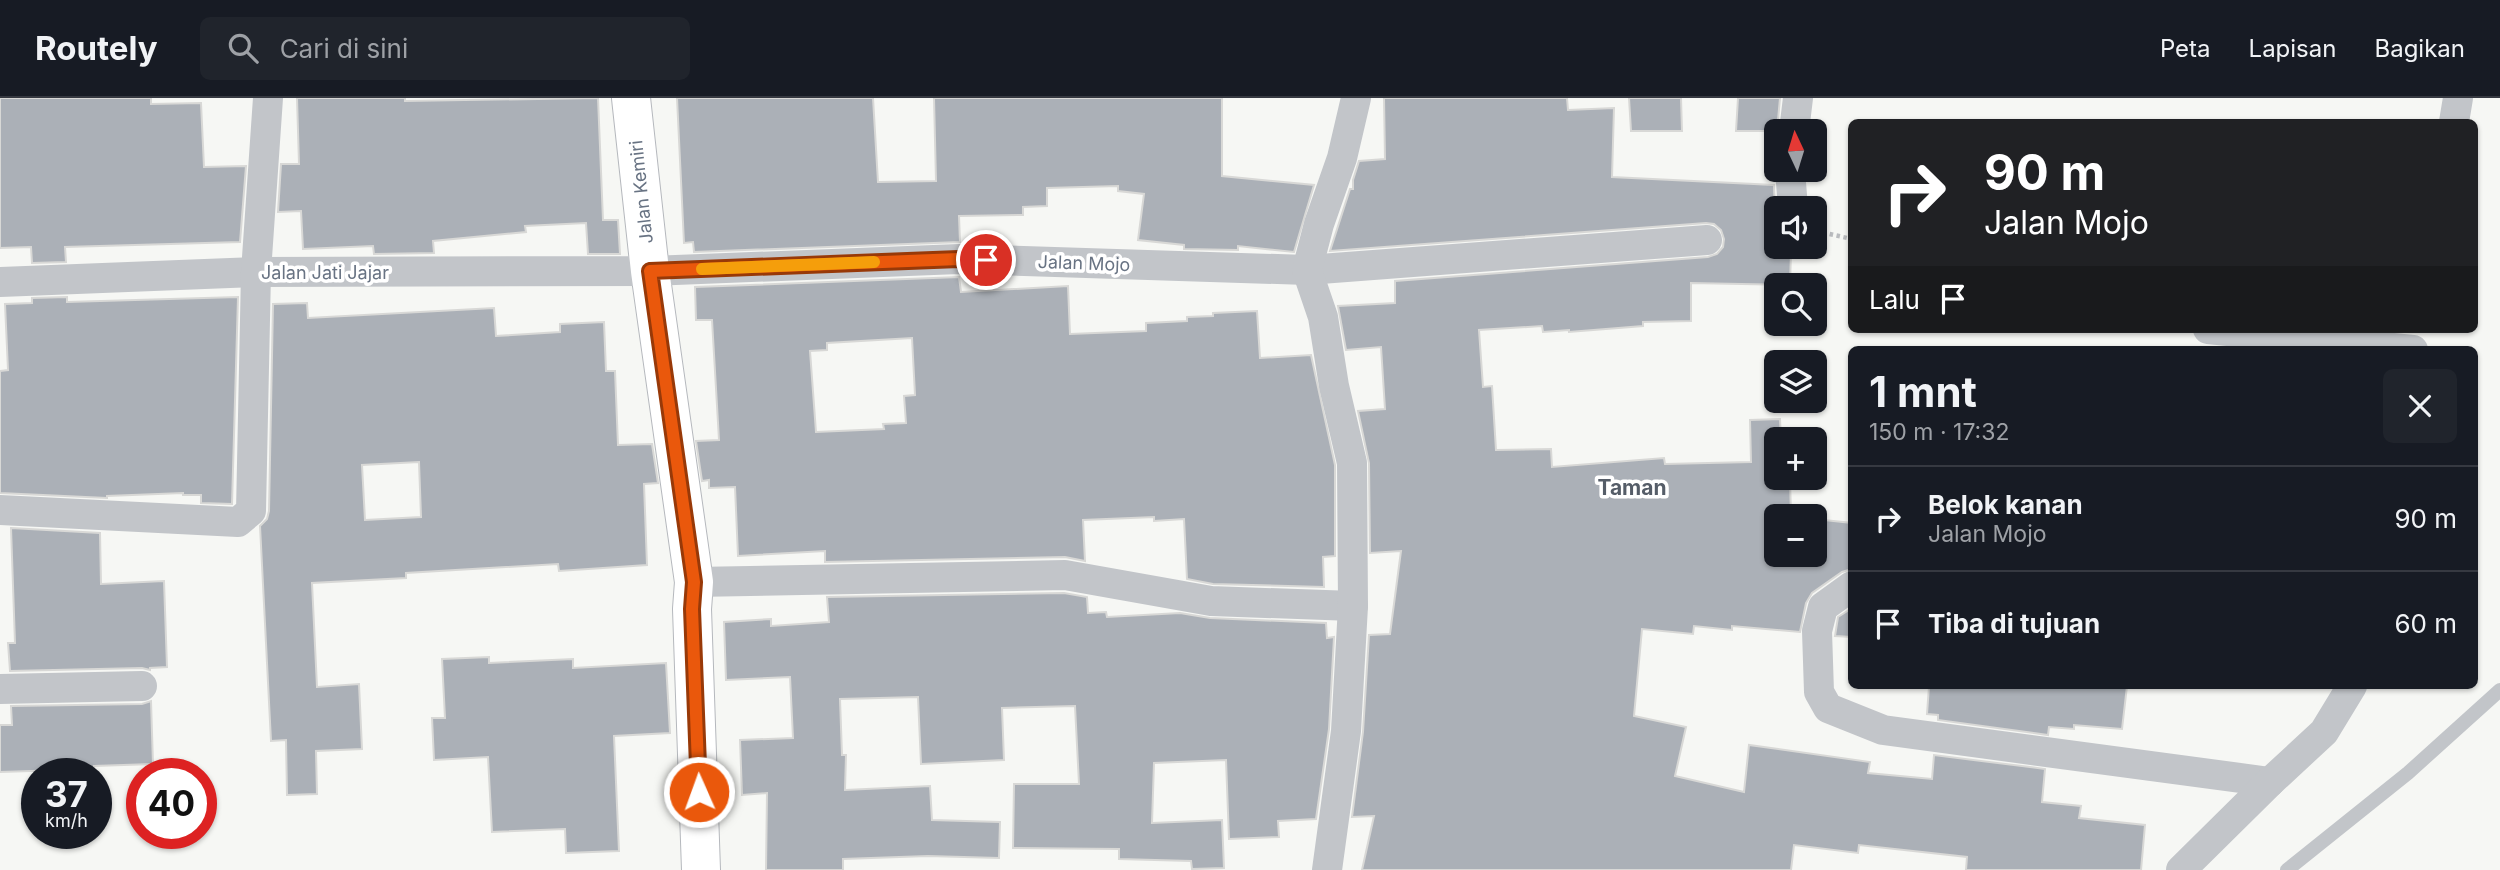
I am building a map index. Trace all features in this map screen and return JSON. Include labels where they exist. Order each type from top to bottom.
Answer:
[{"type":"street","points":[[0,510],[238,522],[250,512],[256,272],[268,98]]},
{"type":"street","name":"Jalan Kemiri","points":[[631,98],[650,271],[694,582],[692,609],[701,870]]},
{"type":"street","points":[[1327,870],[1346,731],[1353,606],[1352,463],[1334,386],[1323,317],[1307,270],[1345,145],[1356,98]]},
{"type":"street","points":[[1795,119],[1798,98]]},
{"type":"street","points":[[2454,119],[2458,98]]},
{"type":"street","name":"Jalan Mojo","points":[[650,271],[959,259],[1307,270],[1707,240]]},
{"type":"street","name":"Jalan Jati Jajar","points":[[0,282],[256,272],[650,271]]},
{"type":"street","points":[[2247,333],[2374,346]]},
{"type":"street","points":[[694,582],[1065,575],[1211,601],[1353,606]]},
{"type":"street","points":[[1848,589],[1823,607],[1817,631],[1819,692],[1828,708],[1883,730],[2270,782]]},
{"type":"street","points":[[0,689],[142,686]]},
{"type":"street","points":[[2182,870],[2324,732],[2351,689]]},
{"type":"lane","points":[[2287,870],[2408,772],[2500,690]]},
{"type":"path","points":[[1827,234],[1848,238]]},
{"type":"building","points":[[0,98],[151,98],[151,104],[201,103],[204,167],[246,166],[240,242],[65,247],[66,262],[32,263],[31,247],[0,248]]},
{"type":"building","points":[[297,98],[405,98],[405,101],[598,98],[603,220],[618,220],[620,254],[588,254],[586,223],[525,226],[526,232],[433,241],[434,253],[374,254],[373,246],[303,249],[301,211],[278,212],[281,164],[299,164]]},
{"type":"building","points":[[677,98],[873,98],[878,182],[936,181],[934,98],[1222,98],[1222,176],[1314,185],[1294,252],[1238,246],[1238,250],[1184,249],[1184,245],[1138,240],[1144,194],[1118,191],[1118,186],[1047,188],[1047,206],[1023,207],[1023,215],[959,216],[960,242],[694,252],[693,242],[684,243]]},
{"type":"building","points":[[1384,98],[1567,98],[1568,110],[1614,108],[1612,177],[1774,185],[1774,196],[1764,196],[1764,259],[1791,259],[1790,273],[1764,273],[1764,284],[1691,283],[1691,321],[1643,322],[1643,326],[1569,332],[1543,332],[1542,326],[1479,330],[1483,387],[1492,386],[1496,450],[1551,449],[1552,467],[1664,458],[1665,464],[1751,462],[1750,420],[1780,419],[1780,427],[1764,427],[1764,490],[1790,490],[1791,504],[1764,504],[1764,567],[1827,567],[1827,520],[1848,523],[1848,570],[1812,593],[1806,603],[1800,632],[1732,626],[1732,630],[1694,626],[1693,634],[1642,629],[1634,716],[1686,727],[1675,776],[1744,792],[1749,745],[1870,762],[1868,773],[1932,779],[1934,755],[2045,769],[2042,802],[2081,806],[2079,818],[2145,825],[2141,870],[1966,870],[1967,857],[1859,845],[1858,853],[1794,845],[1791,870],[1362,870],[1374,816],[1352,817],[1363,732],[1369,635],[1390,634],[1401,551],[1370,553],[1369,463],[1358,411],[1385,409],[1381,347],[1346,350],[1338,306],[1395,303],[1395,281],[1708,257],[1717,254],[1723,247],[1724,239],[1721,230],[1714,224],[1706,223],[1330,251],[1350,189],[1353,189],[1359,161],[1385,159]]},
{"type":"building","points":[[1629,98],[1681,98],[1682,131],[1631,131]]},
{"type":"building","points":[[1738,98],[1780,98],[1778,119],[1764,119],[1764,131],[1736,131]]},
{"type":"building","points":[[959,277],[961,292],[1068,286],[1070,334],[1146,331],[1146,323],[1187,321],[1187,317],[1213,316],[1213,313],[1257,311],[1260,358],[1311,355],[1335,465],[1335,556],[1323,557],[1324,587],[1213,584],[1187,579],[1184,519],[1154,521],[1154,517],[1083,520],[1085,561],[1065,557],[825,562],[825,551],[738,556],[735,487],[709,488],[709,480],[702,481],[696,441],[719,440],[712,320],[696,320],[695,287]],"holes":[[[912,338],[915,395],[904,396],[906,423],[883,424],[884,429],[816,432],[810,351],[827,350],[827,343]]]},
{"type":"building","points":[[67,297],[67,302],[238,297],[232,504],[201,503],[201,495],[183,493],[107,498],[0,493],[0,371],[8,370],[5,304],[32,303],[32,298]]},
{"type":"building","points":[[307,303],[308,318],[494,308],[496,336],[560,332],[560,324],[604,322],[606,371],[615,371],[618,445],[652,444],[658,483],[644,484],[647,565],[559,571],[558,564],[406,573],[406,578],[312,583],[317,687],[359,684],[362,749],[316,751],[317,794],[287,795],[286,740],[271,741],[260,526],[267,519],[269,511],[273,304]],"holes":[[[419,462],[421,517],[365,520],[362,465]]]},
{"type":"building","points":[[11,528],[100,533],[101,584],[164,581],[167,667],[150,670],[10,671],[8,643],[15,643]]},
{"type":"building","points":[[1064,593],[1087,597],[1088,613],[1106,612],[1107,617],[1180,613],[1210,618],[1326,623],[1327,638],[1334,637],[1329,729],[1316,819],[1278,821],[1279,837],[1229,839],[1226,760],[1154,763],[1152,823],[1222,820],[1224,868],[1192,869],[1191,861],[1119,859],[1119,849],[1013,848],[1014,784],[1079,784],[1075,706],[1002,708],[1004,760],[921,764],[918,697],[840,699],[842,755],[846,755],[845,790],[930,786],[932,820],[1000,822],[999,858],[928,856],[843,859],[843,870],[766,870],[767,793],[742,795],[740,740],[793,738],[790,677],[726,680],[724,622],[771,619],[771,626],[829,622],[827,597]]},
{"type":"building","points":[[1848,611],[1848,637],[1835,636],[1838,617]]},
{"type":"building","points":[[489,657],[489,663],[573,659],[573,668],[666,663],[670,733],[614,736],[619,851],[566,853],[565,829],[492,832],[488,757],[434,760],[432,718],[445,718],[442,659]]},
{"type":"building","points":[[1929,689],[2127,689],[2122,729],[2074,725],[2074,729],[2049,727],[2048,735],[1938,720],[1938,715],[1927,714]]},
{"type":"building","points":[[151,701],[153,758],[126,758],[126,765],[112,765],[112,758],[21,758],[21,771],[0,772],[0,725],[12,725],[11,706],[142,704]]},
{"type":"slow traffic","points":[[702,269],[874,262]]},
{"type":"district","name":"Taman","points":[[1632,487]]},
{"type":"route","points":[[699,792],[692,609],[694,582],[650,271],[986,260]]}]
